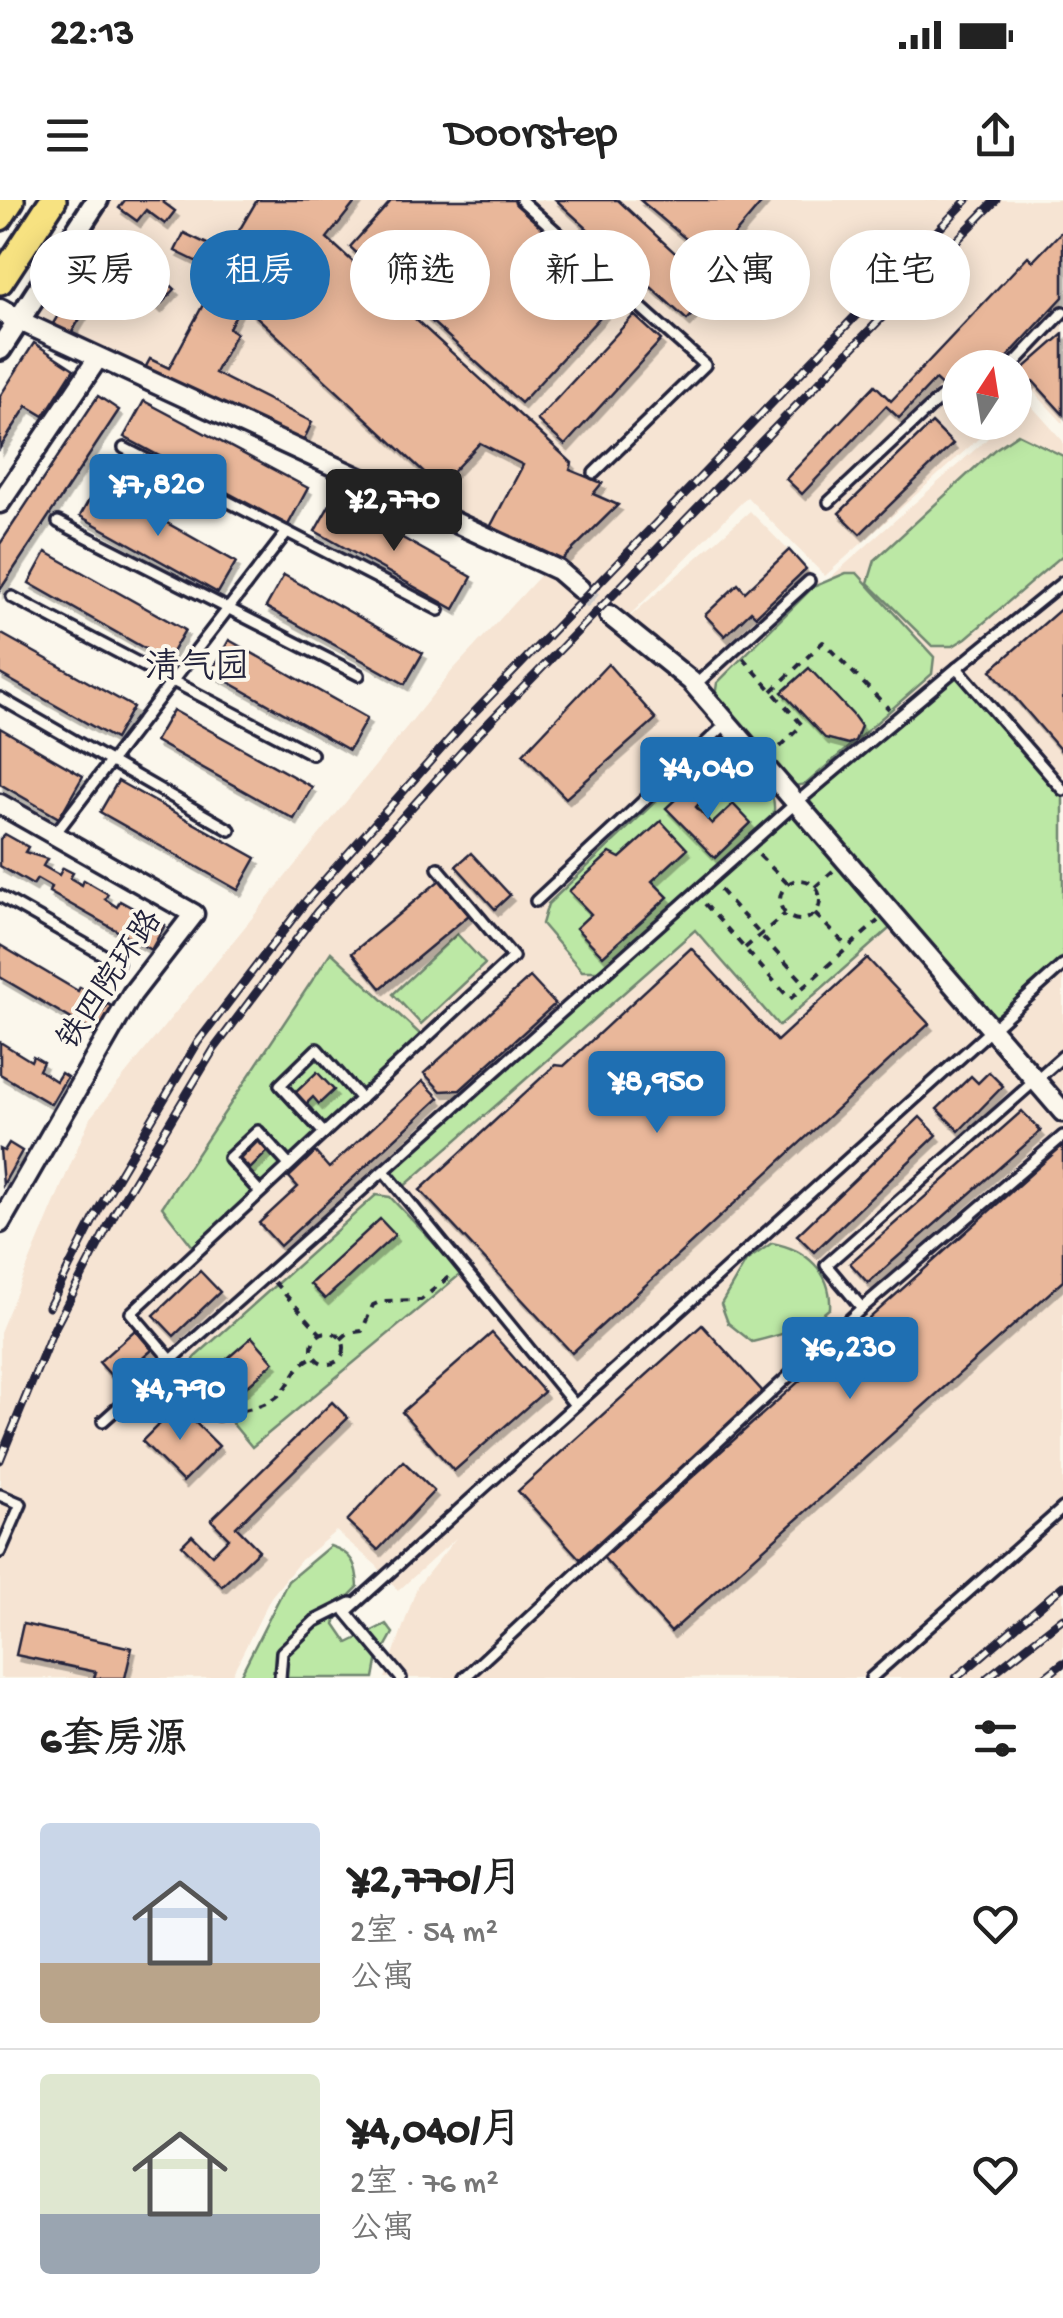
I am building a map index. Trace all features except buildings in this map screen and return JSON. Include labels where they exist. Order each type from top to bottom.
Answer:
[{"type":"main road","points":[[0,217],[11,200]]},
{"type":"main road","points":[[0,281],[54,200]]},
{"type":"street","points":[[0,349],[9,315],[97,200]]},
{"type":"street","points":[[9,315],[558,570],[580,589]]},
{"type":"street","points":[[0,504],[98,358]]},
{"type":"street","points":[[610,614],[694,686],[1063,1112]]},
{"type":"street","name":"铁四院环路","points":[[0,804],[194,914],[132,994],[0,1223]]},
{"type":"lane","points":[[522,200],[705,365],[594,473]]},
{"type":"lane","points":[[1027,350],[1063,312]]},
{"type":"lane","points":[[829,502],[942,400]]},
{"type":"lane","points":[[124,448],[439,610]]},
{"type":"lane","points":[[58,522],[360,675]]},
{"type":"lane","points":[[54,835],[287,532]]},
{"type":"lane","points":[[694,686],[809,581]]},
{"type":"lane","points":[[103,1421],[796,802],[1063,582]]},
{"type":"lane","points":[[12,597],[312,754]]},
{"type":"lane","points":[[957,668],[1063,790]]},
{"type":"lane","points":[[0,698],[230,830]]},
{"type":"lane","points":[[536,901],[726,723]]},
{"type":"lane","points":[[218,1415],[131,1313],[513,957],[438,868]]},
{"type":"lane","points":[[0,896],[118,963]]},
{"type":"lane","points":[[401,1678],[346,1612],[1063,965]]},
{"type":"lane","points":[[324,1133],[280,1086],[317,1050],[361,1098]]},
{"type":"lane","points":[[862,1308],[826,1266],[1063,1056]]},
{"type":"lane","points":[[260,1192],[229,1158],[244,1144],[258,1131],[289,1165]]},
{"type":"lane","points":[[464,1678],[862,1308],[1063,1136]]},
{"type":"lane","points":[[384,1171],[575,1405]]},
{"type":"lane","points":[[0,1496],[20,1504],[0,1552]]},
{"type":"lane","points":[[871,1678],[1063,1508]]},
{"type":"lane","points":[[283,1678],[282,1652],[315,1621],[363,1597]]},
{"type":"path","points":[[772,691],[824,642],[898,718]]},
{"type":"path","points":[[735,649],[802,726],[762,764]]},
{"type":"path","points":[[749,845],[788,884]]},
{"type":"path","points":[[815,887],[846,860]]},
{"type":"path","points":[[710,880],[806,985]]},
{"type":"path","points":[[800,880],[815,887],[820,902],[815,914],[803,920],[785,914],[780,902],[788,884],[800,880]]},
{"type":"path","points":[[695,892],[790,999],[889,911]]},
{"type":"path","points":[[745,948],[785,914]]},
{"type":"path","points":[[815,914],[848,948]]},
{"type":"path","points":[[341,1338],[362,1331],[374,1305],[382,1301],[421,1300],[462,1266]]},
{"type":"path","points":[[267,1275],[321,1334]]},
{"type":"path","points":[[332,1333],[341,1338],[344,1348],[336,1362],[326,1364],[314,1356],[312,1346],[321,1334],[332,1333]]},
{"type":"path","points":[[218,1415],[268,1404],[282,1393],[300,1363],[314,1356]]},
{"type":"shaded area","points":[[88,200],[1063,200],[1063,423],[1032,392],[1032,350],[942,350],[942,440],[977,440],[825,576],[747,497],[615,630],[750,511],[822,585],[986,440],[1032,440],[1032,407],[1063,441],[1063,1678],[385,1678],[417,1587],[456,1538],[398,1591],[376,1565],[336,1531],[301,1560],[271,1597],[230,1678],[0,1678],[0,1332],[90,1118],[452,671],[550,565],[18,320],[30,299],[30,320],[170,320],[170,230],[70,230]]},
{"type":"green space","points":[[1009,440],[1030,440],[1063,456],[1063,555],[966,638],[953,646],[932,646],[868,583],[875,560]]},
{"type":"green space","points":[[846,573],[857,573],[934,657],[932,674],[806,784],[794,786],[715,696],[717,683],[813,587]]},
{"type":"green space","points":[[957,668],[1063,790],[1063,965],[992,1030],[898,921],[779,1026],[695,930],[400,1190],[384,1171],[710,879]]},
{"type":"green space","points":[[724,750],[744,759],[761,775],[772,795],[773,817],[599,971],[582,971],[542,924],[548,904],[703,756]]},
{"type":"green space","points":[[457,934],[485,964],[421,1024],[393,994]]},
{"type":"green space","points":[[331,952],[421,1035],[193,1247],[162,1207]]},
{"type":"green space","points":[[376,1195],[390,1197],[462,1273],[252,1447],[190,1372],[195,1357]]},
{"type":"green space","points":[[772,1243],[796,1251],[814,1264],[827,1284],[830,1308],[803,1326],[752,1342],[728,1323],[721,1304],[746,1261]]},
{"type":"green space","points":[[330,1546],[349,1556],[356,1572],[358,1587],[343,1602],[335,1624],[348,1643],[386,1624],[393,1633],[377,1662],[374,1678],[239,1678],[288,1581]]},
{"type":"tunnel","points":[[580,589],[609,615]]},
{"type":"railway","points":[[49,1307],[101,1205],[198,1042],[306,901],[464,723],[967,200]]},
{"type":"railway","points":[[0,1460],[52,1333],[116,1211],[214,1049],[317,912],[476,736],[996,200]]},
{"type":"railway","points":[[956,1678],[1063,1586]]},
{"type":"railway","points":[[987,1678],[1063,1618]]},
{"type":"railway","points":[[1044,1678],[1063,1663]]},
{"type":"district","name":"清气园","points":[[197,670]]}]
